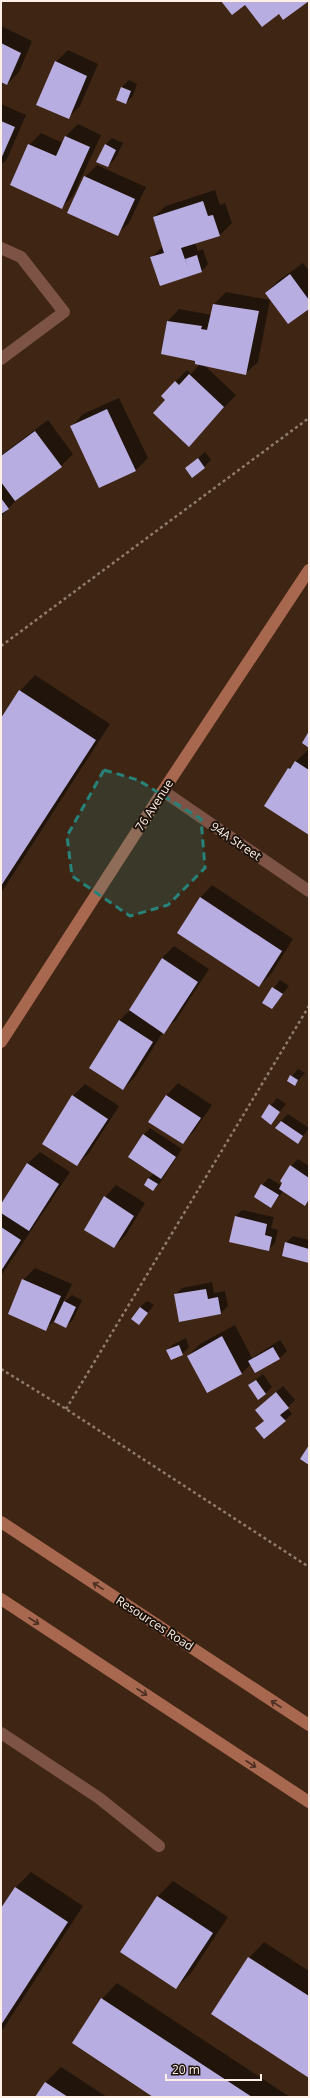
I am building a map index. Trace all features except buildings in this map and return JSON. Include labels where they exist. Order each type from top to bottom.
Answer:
[{"type":"main road","name":"76 Avenue","points":[[1,1042],[163,791],[309,570]]},
{"type":"main road","name":"Resources Road","points":[[1,1522],[309,1725]]},
{"type":"main road","points":[[1,1600],[309,1802]]},
{"type":"street","points":[[1,248],[21,257],[64,312],[1,359]]},
{"type":"street","name":"94A Street","points":[[163,791],[309,891]]},
{"type":"street","points":[[1,1734],[100,1798],[159,1846]]},
{"type":"path","points":[[1,646],[309,418]]},
{"type":"path","points":[[66,1409],[309,1006]]},
{"type":"path","points":[[1,1369],[66,1409],[309,1567]]},
{"type":"highlighted area","points":[[104,770],[138,780],[201,819],[205,868],[168,905],[130,916],[72,876],[67,836]]}]
